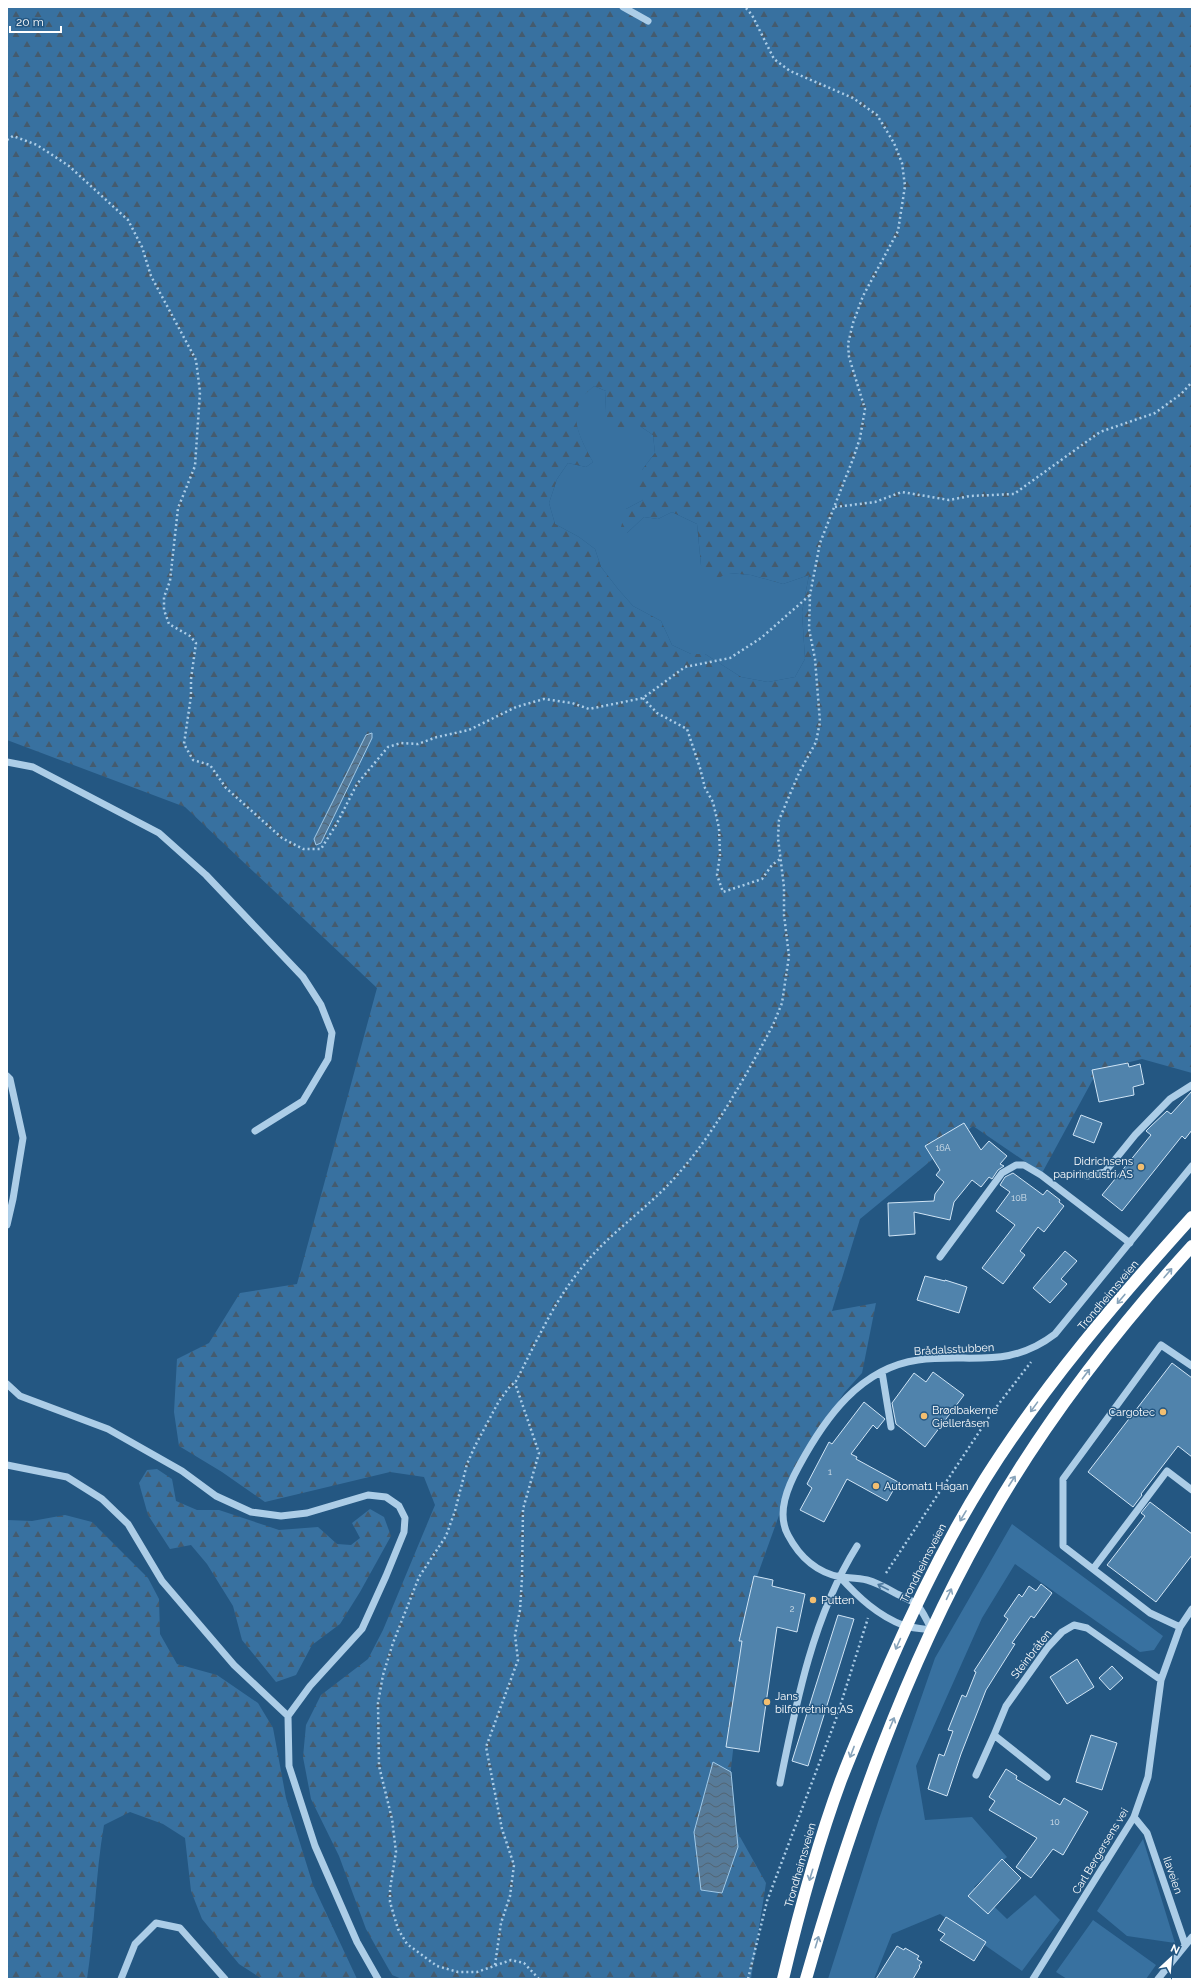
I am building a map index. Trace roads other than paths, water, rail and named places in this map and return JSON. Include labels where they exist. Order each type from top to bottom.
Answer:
[{"type":"highway","name":"Trondheimsveien","points":[[783,1979],[804,1899],[840,1782],[866,1716],[906,1626],[947,1542],[985,1479],[1013,1437],[1103,1320],[1192,1217]]},
{"type":"highway","points":[[806,1979],[842,1861],[873,1772],[932,1630],[983,1529],[1051,1423],[1116,1334],[1192,1246]]},
{"type":"street","points":[[623,7],[648,21]]},
{"type":"street","points":[[7,762],[33,767],[159,833],[206,875],[303,977],[321,1004],[332,1033],[328,1059],[304,1101],[255,1131]]},
{"type":"street","points":[[7,1076],[10,1079],[23,1138],[7,1225]]},
{"type":"street","points":[[1087,1176],[1106,1172],[1135,1135],[1170,1099],[1192,1085]]},
{"type":"street","points":[[940,1256],[1002,1173],[1016,1165],[1024,1166],[1041,1175],[1130,1243]]},
{"type":"street","name":"Brådalsstubben","points":[[916,1604],[867,1580],[839,1576],[819,1570],[797,1549],[787,1534],[784,1526],[784,1505],[792,1479],[831,1414],[855,1388],[882,1372],[898,1365],[919,1360],[978,1360],[1011,1355],[1045,1342],[1055,1334],[1192,1166]]},
{"type":"street","points":[[1180,1627],[1150,1613],[1063,1546],[1063,1479],[1161,1345],[1192,1366]]},
{"type":"street","points":[[882,1372],[891,1427]]},
{"type":"street","points":[[7,1384],[20,1396],[108,1430],[182,1471],[216,1496],[251,1512],[281,1516],[307,1514],[368,1495],[386,1497],[399,1506],[405,1518],[404,1532],[362,1629],[310,1686],[288,1716],[289,1766],[315,1846],[357,1942],[378,1979]]},
{"type":"street","points":[[7,1465],[67,1477],[102,1499],[128,1524],[162,1581],[234,1665],[288,1716]]},
{"type":"street","points":[[1093,1569],[1167,1471],[1192,1490]]},
{"type":"street","points":[[780,1783],[806,1673],[827,1604],[839,1576],[857,1546]]},
{"type":"street","points":[[839,1576],[858,1597],[888,1618],[906,1626],[932,1630]]},
{"type":"street","points":[[916,1604],[932,1630]]},
{"type":"street","name":"Carl Bergersens vei","points":[[1033,1979],[1134,1817],[1148,1777],[1161,1680],[1180,1627],[1192,1609]]},
{"type":"street","name":"Steinbråten","points":[[994,1735],[1006,1706],[1048,1646],[1062,1632],[1074,1625],[1086,1628],[1161,1680]]},
{"type":"street","points":[[976,1775],[994,1735],[1047,1777]]},
{"type":"street","name":"Ilaveien","points":[[1134,1817],[1147,1833],[1185,1944]]},
{"type":"street","points":[[121,1979],[135,1944],[156,1923],[180,1928],[225,1979]]},
{"type":"street","points":[[1158,1979],[1192,1937]]},
{"type":"water","points":[[372,733],[372,738],[321,843],[316,845],[314,839],[366,735]]},
{"type":"water","points":[[713,1762],[731,1772],[738,1847],[722,1893],[701,1890],[694,1832]]},
{"type":"place","name":"Didrichsens papirindustri AS","points":[[1141,1167]]},
{"type":"place","name":"Cargotec","points":[[1163,1412]]},
{"type":"place","name":"Brødbakerne Gjelleråsen","points":[[924,1416]]},
{"type":"place","name":"Automat1 Hagan","points":[[876,1486]]},
{"type":"place","name":"Putten","points":[[813,1600]]},
{"type":"place","name":"Jans bilforretning AS","points":[[767,1702]]}]
